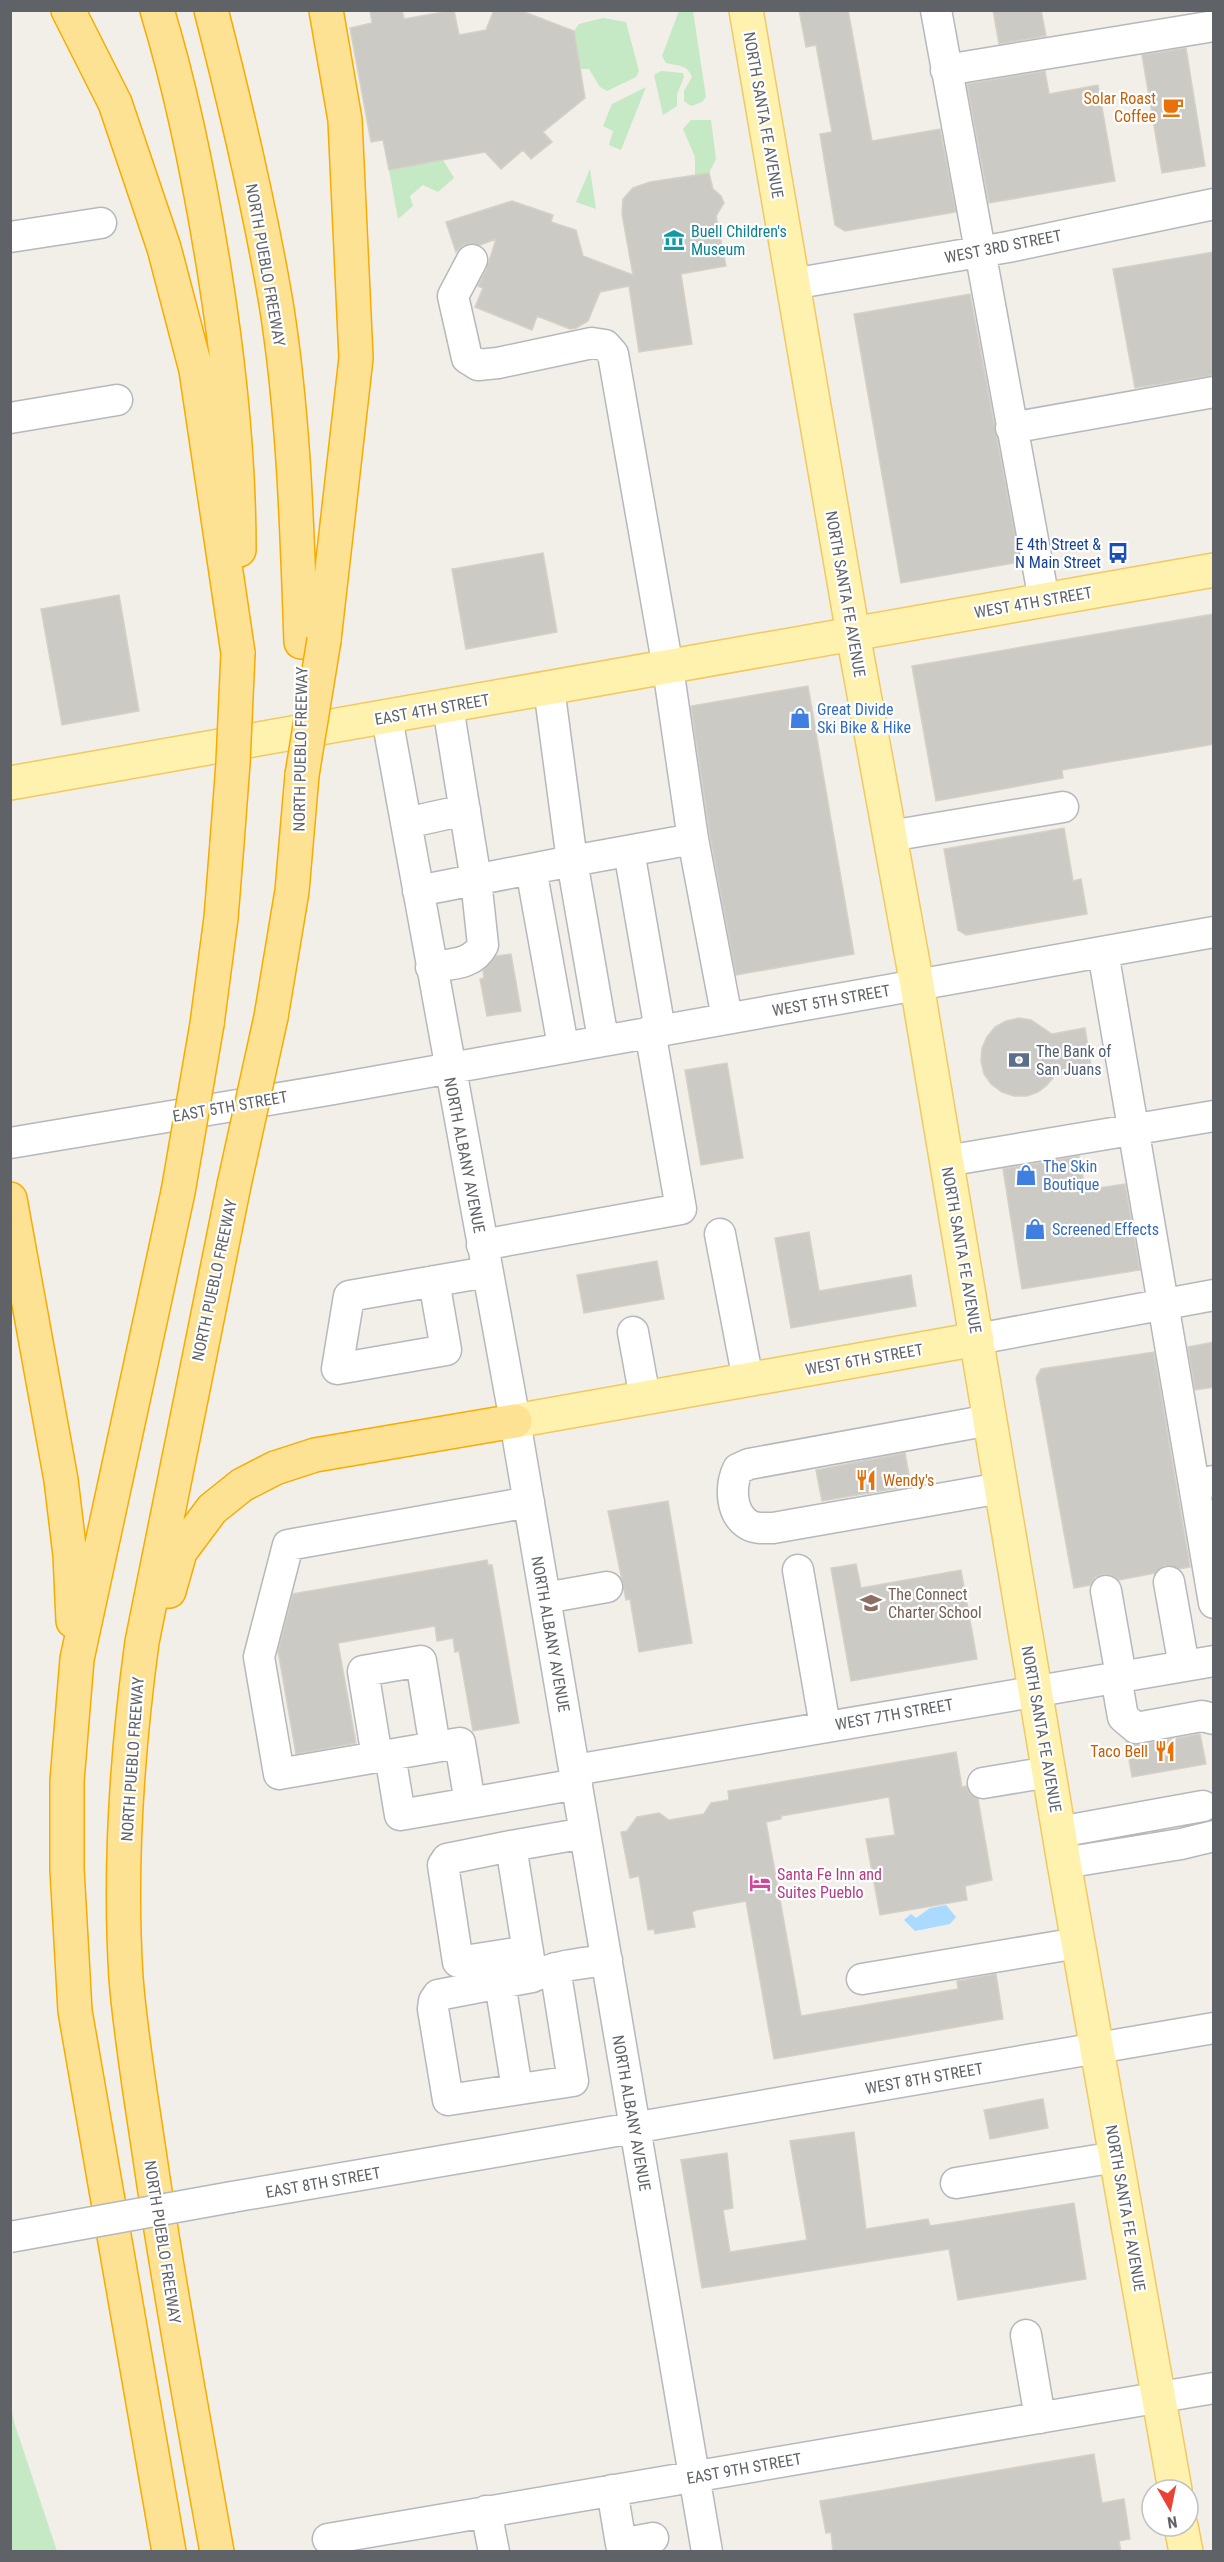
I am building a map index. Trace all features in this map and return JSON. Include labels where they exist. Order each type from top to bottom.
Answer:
[{"type":"highway","points":[[68,10],[115,103],[164,248],[196,370],[238,653]]},
{"type":"highway","points":[[157,10],[170,54],[202,196],[228,359],[239,493],[238,653],[234,763],[221,918],[207,1024],[178,1192],[77,1659],[68,1781],[66,1869],[75,2011],[169,2552]]},
{"type":"highway","name":"NORTH PUEBLO FREEWAY","points":[[211,10],[235,106],[276,304],[312,641],[298,832],[284,946],[152,1580],[134,1698],[125,1856],[126,1978],[139,2086],[167,2274],[217,2552]]},
{"type":"highway","points":[[312,641],[356,358],[345,120],[326,10]]},
{"type":"highway","points":[[10,1199],[61,1480],[70,1555],[77,1659]]},
{"type":"highway","points":[[134,1698],[180,1552],[212,1509],[242,1485],[275,1467],[315,1455],[515,1421]]},
{"type":"main road","name":"NORTH SANTA FE AVENUE","points":[[746,10],[853,634],[917,985],[1078,1943],[1173,2478]]},
{"type":"main road","name":"WEST 4TH STREET","points":[[853,634],[1214,570]]},
{"type":"main road","name":"EAST 4TH STREET","points":[[10,783],[853,634]]},
{"type":"main road","name":"WEST 6TH STREET","points":[[515,1421],[977,1339]]},
{"type":"street","points":[[936,10],[978,252],[1044,600]]},
{"type":"street","points":[[946,70],[1214,26]]},
{"type":"street","name":"WEST 3RD STREET","points":[[792,284],[978,252],[1214,204]]},
{"type":"street","points":[[10,237],[101,223]]},
{"type":"street","points":[[472,260],[453,296],[466,358],[478,365],[498,363],[592,343],[605,345],[613,354],[668,668],[693,839],[728,1018]]},
{"type":"street","points":[[1011,428],[1214,392]]},
{"type":"street","points":[[10,418],[117,400]]},
{"type":"street","points":[[549,688],[572,861],[603,1039]]},
{"type":"street","points":[[431,967],[470,961],[479,953],[483,945],[476,880],[448,707]]},
{"type":"street","name":"NORTH ALBANY AVENUE","points":[[387,718],[515,1421],[707,2552]]},
{"type":"street","points":[[890,836],[1063,807]]},
{"type":"street","points":[[406,822],[465,810]]},
{"type":"street","points":[[418,891],[693,839]]},
{"type":"street","points":[[434,1281],[484,1258],[681,1209],[629,850]]},
{"type":"street","points":[[531,869],[563,1046]]},
{"type":"street","name":"WEST 5TH STREET","points":[[449,1067],[1214,932]]},
{"type":"street","points":[[1103,952],[1163,1305],[1204,1483],[1214,1603]]},
{"type":"street","name":"EAST 5TH STREET","points":[[10,1143],[328,1090],[449,1067]]},
{"type":"street","points":[[946,1161],[1214,1116]]},
{"type":"street","points":[[720,1234],[748,1380]]},
{"type":"street","name":"WEST 6TH STREET","points":[[977,1339],[1214,1295]]},
{"type":"street","points":[[633,1332],[645,1398]]},
{"type":"street","points":[[990,1420],[749,1464],[738,1468],[734,1478],[734,1507],[749,1525],[772,1528],[1001,1488]]},
{"type":"street","points":[[470,1803],[460,1743],[279,1774],[259,1658],[288,1545],[529,1503]]},
{"type":"street","points":[[798,1570],[825,1726]]},
{"type":"street","points":[[1169,1582],[1184,1666]]},
{"type":"street","points":[[545,1598],[607,1587]]},
{"type":"street","points":[[1106,1591],[1123,1717],[1136,1728],[1202,1716],[1214,1719]]},
{"type":"street","points":[[383,1756],[363,1671],[421,1661],[435,1747]]},
{"type":"street","name":"WEST 7TH STREET","points":[[383,1756],[400,1815],[470,1803],[576,1777],[825,1726],[1214,1661]]},
{"type":"street","points":[[983,1783],[1049,1772]]},
{"type":"street","points":[[1062,1847],[1203,1806]]},
{"type":"street","points":[[585,1833],[447,1859],[443,1865],[456,1951],[458,1962],[538,1965],[607,1960]]},
{"type":"street","points":[[1062,1847],[1181,1844],[1214,1836]]},
{"type":"street","points":[[512,1845],[538,1965],[573,2081],[448,2100],[433,2009],[434,2001],[438,1995],[500,1983],[538,1965]]},
{"type":"street","points":[[862,1979],[1078,1943]]},
{"type":"street","points":[[500,1983],[517,2089]]},
{"type":"street","name":"WEST 8TH STREET","points":[[635,2127],[1214,2028]]},
{"type":"street","name":"EAST 8TH STREET","points":[[10,2236],[635,2127]]},
{"type":"street","points":[[956,2183],[1116,2157]]},
{"type":"street","points":[[1026,2335],[1040,2418]]},
{"type":"street","name":"EAST 9TH STREET","points":[[328,2539],[386,2540],[486,2511],[1214,2388]]},
{"type":"street","points":[[612,2490],[621,2544],[653,2538]]},
{"type":"street","points":[[486,2511],[494,2552]]},
{"type":"green space","points":[[679,11],[693,11],[706,97],[702,102],[691,106],[684,101],[684,91],[692,77],[690,73],[682,66],[666,63],[662,56]]},
{"type":"green space","points":[[603,18],[626,22],[639,71],[636,77],[607,91],[600,87],[589,69],[580,69],[574,31],[579,24]]},
{"type":"green space","points":[[661,71],[683,73],[684,77],[677,94],[677,106],[663,115],[654,75]]},
{"type":"green space","points":[[646,87],[621,150],[609,145],[613,131],[603,126],[612,104]]},
{"type":"green space","points":[[691,120],[711,120],[716,159],[709,173],[695,175],[695,157],[683,129]]},
{"type":"green space","points":[[443,160],[454,178],[438,192],[423,185],[410,196],[413,206],[398,219],[389,170]]},
{"type":"green space","points":[[590,169],[596,209],[576,202]]},
{"type":"green space","points":[[10,2404],[14,2422],[57,2551],[11,2551]]},
{"type":"water","points":[[946,1905],[956,1917],[950,1924],[915,1931],[904,1920],[911,1914],[916,1918],[930,1908]]},
{"type":"building","points":[[370,10],[402,10],[404,19],[454,10],[459,35],[486,30],[494,10],[519,10],[574,31],[585,98],[543,132],[552,142],[531,159],[523,150],[501,169],[485,152],[389,170],[383,140],[371,142],[350,28],[372,23]]},
{"type":"building","points":[[799,10],[848,10],[872,141],[940,129],[956,212],[845,231],[835,225],[820,134],[832,132],[816,45],[806,47]]},
{"type":"building","points":[[993,10],[1041,10],[1046,36],[999,44]]},
{"type":"building","name":"Solar Roast Coffee","points":[[1186,48],[1205,166],[1162,173],[1142,55]]},
{"type":"building","points":[[1045,71],[1049,94],[1098,85],[1115,181],[989,203],[967,84]]},
{"type":"building","points":[[709,173],[713,189],[721,196],[724,203],[716,216],[726,266],[681,274],[692,344],[639,352],[629,286],[600,292],[588,321],[570,329],[537,316],[532,330],[475,307],[483,288],[478,286],[487,268],[496,239],[480,245],[472,243],[463,245],[456,252],[446,222],[512,201],[553,215],[551,222],[576,230],[583,256],[633,275],[622,214],[623,199],[633,188],[650,182]]},
{"type":"building","points":[[1214,252],[1214,375],[1135,388],[1113,269]]},
{"type":"building","points":[[970,294],[1020,562],[901,583],[854,314]]},
{"type":"building","points":[[543,553],[557,632],[466,649],[452,569]]},
{"type":"building","points":[[119,595],[139,711],[62,725],[41,609]]},
{"type":"building","points":[[1214,614],[1214,744],[1062,770],[1063,778],[936,801],[912,666]]},
{"type":"building","points":[[808,686],[854,954],[736,975],[710,836],[691,706]]},
{"type":"building","points":[[1064,828],[1073,881],[1081,879],[1087,914],[966,935],[958,930],[944,849]]},
{"type":"building","points":[[511,954],[521,1011],[487,1016],[480,979],[484,978],[483,971],[496,956]]},
{"type":"building","points":[[1019,1018],[1031,1020],[1052,1034],[1085,1028],[1091,1066],[1058,1072],[1038,1092],[1027,1096],[1014,1096],[1002,1092],[991,1084],[984,1074],[981,1061],[982,1048],[995,1027]]},
{"type":"building","points":[[727,1063],[743,1158],[701,1165],[685,1070]]},
{"type":"building","points":[[1079,1156],[1085,1190],[1125,1184],[1140,1270],[1022,1289],[1003,1169]]},
{"type":"building","points":[[809,1232],[819,1291],[911,1275],[916,1306],[791,1328],[775,1238]]},
{"type":"building","points":[[657,1261],[664,1299],[584,1313],[577,1275]]},
{"type":"building","points":[[1214,1342],[1214,1387],[1195,1390],[1188,1347]]},
{"type":"building","points":[[1154,1352],[1190,1567],[1179,1569],[1165,1565],[1155,1573],[1119,1580],[1104,1574],[1095,1577],[1090,1585],[1074,1588],[1036,1378],[1041,1369]]},
{"type":"building","points":[[905,1453],[911,1486],[822,1501],[816,1470]]},
{"type":"building","points":[[668,1501],[692,1643],[639,1652],[630,1599],[626,1600],[608,1511]]},
{"type":"building","points":[[487,1560],[488,1565],[492,1565],[519,1723],[473,1731],[459,1651],[455,1652],[453,1638],[437,1641],[435,1626],[338,1643],[356,1743],[296,1754],[278,1651],[293,1594]]},
{"type":"building","points":[[856,1564],[861,1588],[961,1570],[977,1659],[851,1681],[831,1568]]},
{"type":"building","name":"Taco Bell","points":[[1200,1734],[1206,1764],[1132,1777],[1126,1742],[1139,1745]]},
{"type":"building","points":[[956,1752],[962,1787],[966,1786],[970,1794],[978,1799],[992,1880],[965,1886],[967,1900],[880,1915],[866,1839],[895,1835],[889,1797],[781,1816],[781,1819],[766,1822],[801,2016],[958,1989],[957,1981],[996,1974],[1003,2019],[774,2059],[746,1901],[696,1910],[692,1912],[695,1927],[655,1934],[654,1929],[648,1930],[639,1876],[630,1878],[621,1832],[627,1831],[637,1817],[659,1813],[669,1820],[704,1814],[711,1803],[729,1800],[728,1791]]},
{"type":"building","points":[[1043,2099],[1048,2128],[990,2139],[984,2110]]},
{"type":"building","points":[[854,2132],[866,2229],[928,2219],[930,2226],[1074,2203],[1086,2279],[958,2300],[949,2249],[702,2288],[681,2160],[727,2153],[733,2208],[723,2210],[730,2252],[807,2240],[790,2141]]},
{"type":"building","points":[[1094,2454],[1102,2503],[1124,2499],[1130,2539],[1119,2541],[1121,2552],[833,2552],[831,2532],[826,2533],[820,2501]]},
{"type":"place","name":"Solar Roast Coffee","points":[[1173,107]]},
{"type":"place","name":"Buell Children's Museum","points":[[674,240]]},
{"type":"place","name":"E 4th Street & N Main Street","points":[[1118,553]]},
{"type":"place","name":"Great Divide Ski Bike & Hike","points":[[800,718]]},
{"type":"place","name":"The Bank of San Juans","points":[[1019,1060]]},
{"type":"place","name":"The Skin Boutique","points":[[1026,1175]]},
{"type":"place","name":"Screened Effects","points":[[1035,1229]]},
{"type":"place","name":"Wendy's","points":[[866,1480]]},
{"type":"place","name":"The Connect Charter School","points":[[871,1603]]},
{"type":"place","name":"Taco Bell","points":[[1165,1751]]},
{"type":"place","name":"Santa Fe Inn and Suites Pueblo","points":[[760,1883]]}]
